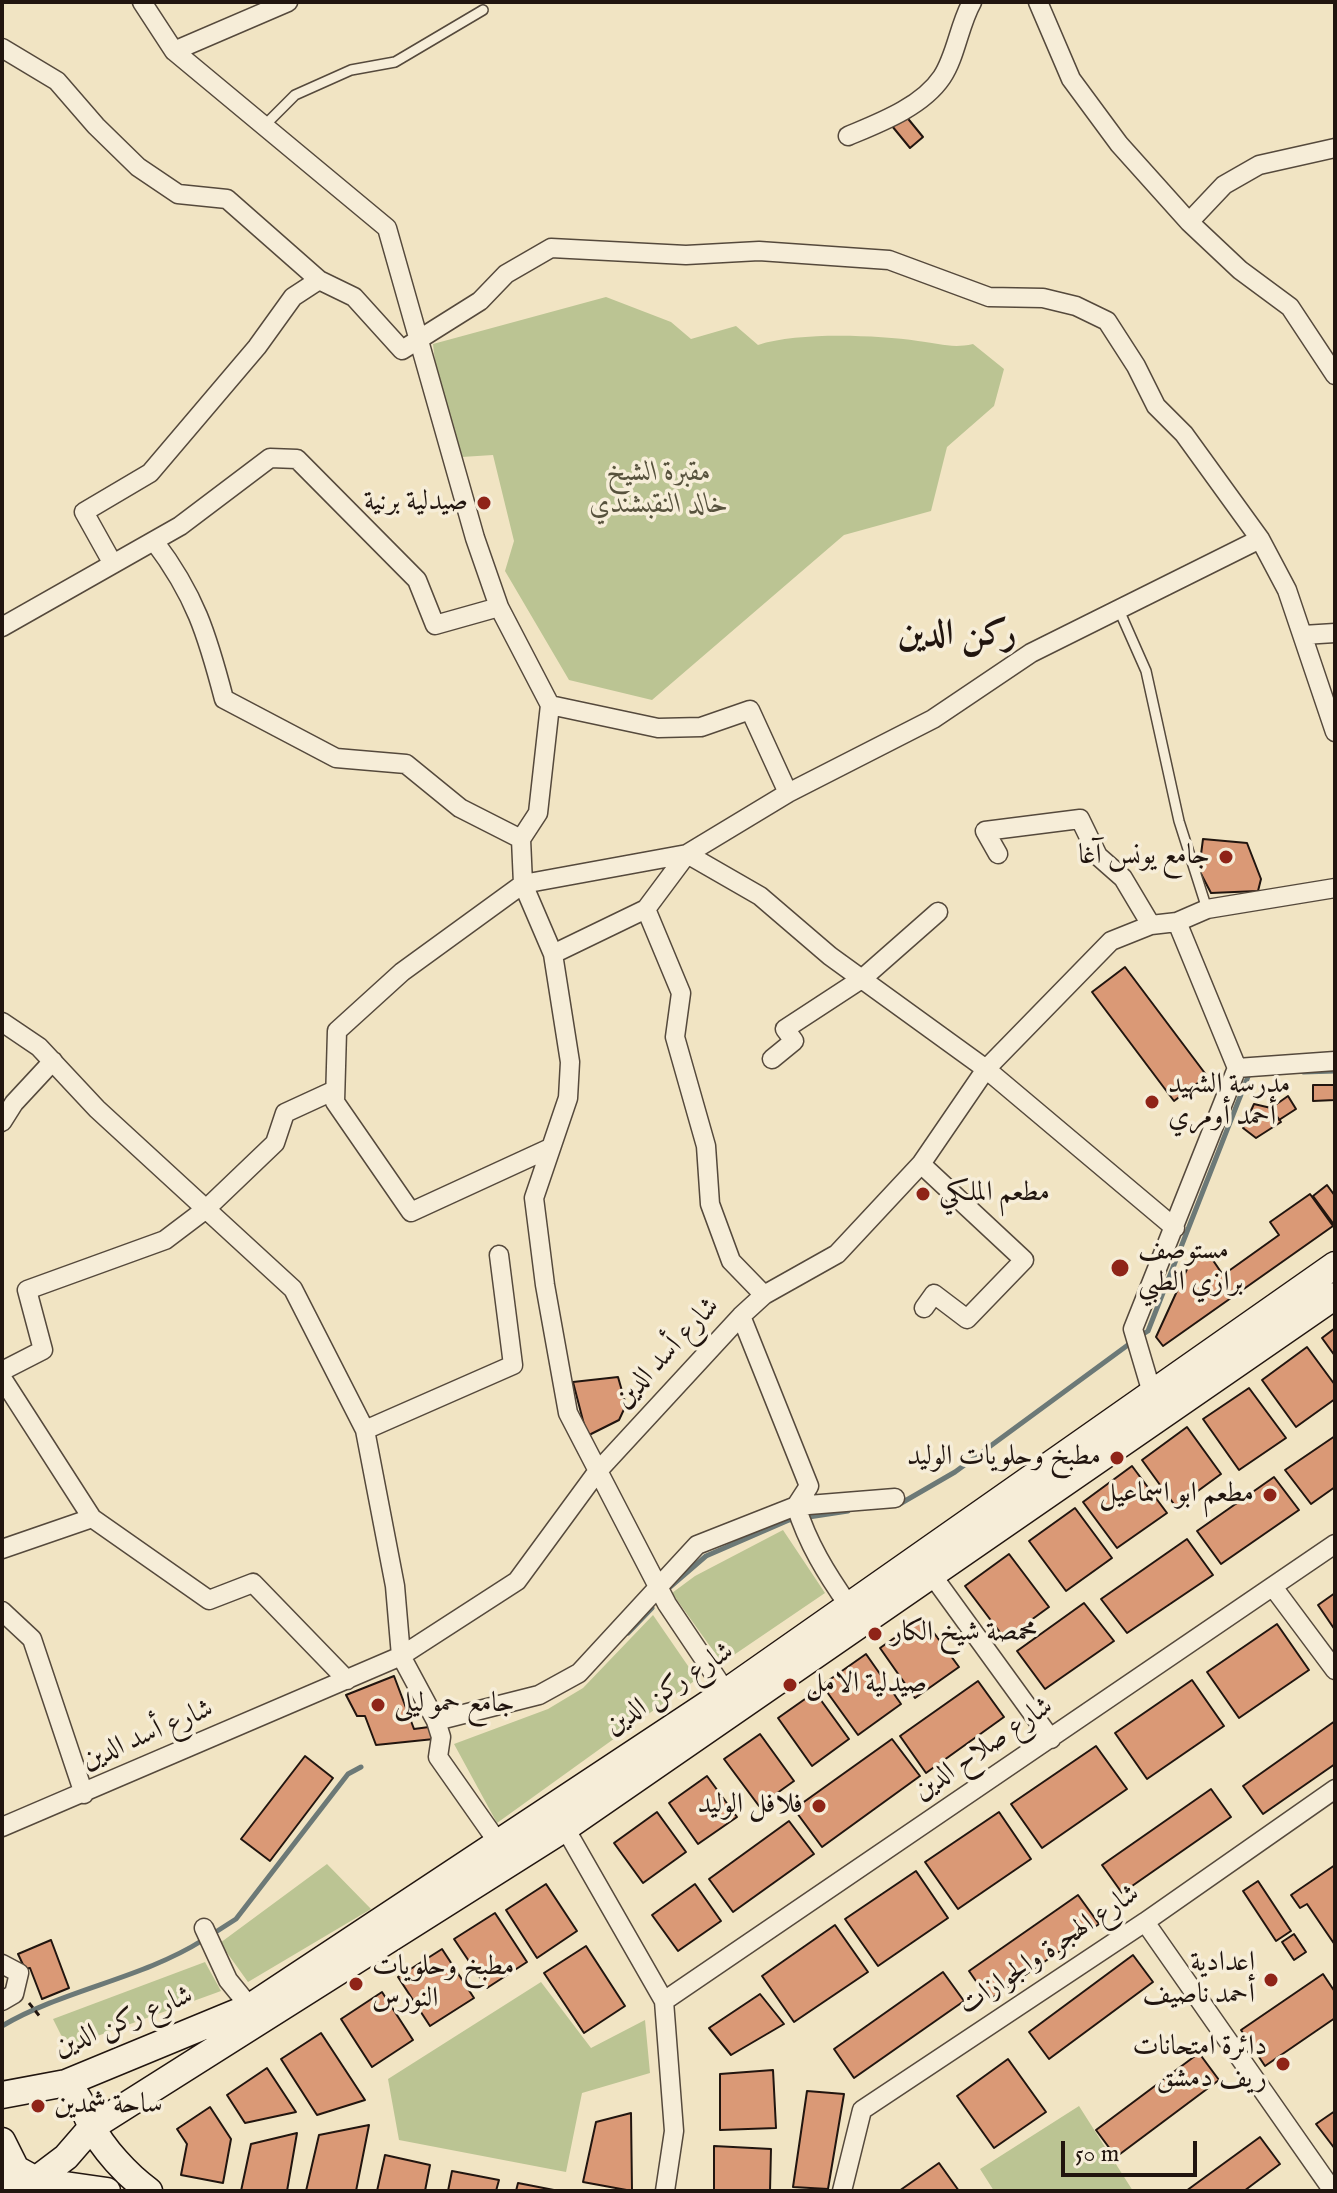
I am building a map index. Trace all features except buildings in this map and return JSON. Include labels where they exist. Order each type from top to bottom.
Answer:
[{"type":"main road","name":"شارع ركن الدين","points":[[2,2095],[66,2083],[250,2007],[726,1692],[1335,1265]]},
{"type":"main road","name":"شارع ركن الدين","points":[[29,2186],[66,2157],[92,2127],[565,1828],[1335,1296]]},
{"type":"main road","points":[[66,2083],[86,2108],[92,2127],[125,2170],[149,2191]]},
{"type":"main road","points":[[2,2141],[16,2169],[29,2186]]},
{"type":"main road","points":[[2,2176],[29,2186],[107,2191]]},
{"type":"street","points":[[142,2],[174,51],[387,228],[475,538],[499,607],[550,705],[538,813],[521,839],[523,884],[553,954],[570,1062],[568,1098],[548,1149],[534,1198],[545,1285],[568,1413],[658,1587],[726,1692]]},
{"type":"street","points":[[174,51],[288,2]]},
{"type":"street","points":[[848,136],[883,121],[924,96],[943,77],[972,2]]},
{"type":"street","points":[[1038,2],[1071,79],[1119,144],[1189,222],[1240,270],[1290,307],[1335,375]]},
{"type":"street","points":[[2,48],[57,81],[96,126],[138,167],[178,194],[227,199],[319,280],[354,297],[402,350],[421,341],[480,301],[506,274],[551,248],[686,255],[759,251],[889,260],[989,297],[1043,298],[1076,306],[1107,321],[1136,366],[1156,406],[1184,434],[1260,539],[1287,590],[1335,732]]},
{"type":"street","points":[[1189,222],[1224,185],[1259,165],[1335,148]]},
{"type":"street","points":[[113,564],[84,512],[150,473],[257,347],[293,297],[319,280]]},
{"type":"street","points":[[2,627],[180,526],[270,458],[297,459],[417,580],[435,625],[499,607]]},
{"type":"street","points":[[548,1149],[411,1212],[335,1102],[337,1031],[402,972],[523,884],[687,854],[788,793],[933,719],[1031,653],[1260,539]]},
{"type":"street","points":[[154,541],[171,564],[204,624],[224,699],[336,758],[406,764],[460,808],[521,839]]},
{"type":"street","points":[[1303,635],[1335,633]]},
{"type":"street","points":[[550,705],[658,728],[701,727],[750,710],[788,793]]},
{"type":"street","points":[[998,854],[985,831],[1080,819],[1098,856],[1123,878],[1151,925]]},
{"type":"street","points":[[553,954],[646,909],[687,854]]},
{"type":"street","points":[[687,854],[760,896],[830,956],[986,1069],[1175,1228]]},
{"type":"street","name":"شارع أسد الدين","points":[[2,1827],[401,1656],[517,1581],[597,1472],[741,1316],[764,1295],[837,1254],[921,1164],[986,1069],[1111,941],[1151,925],[1177,922],[1207,909],[1335,888]]},
{"type":"street","points":[[646,909],[681,993],[675,1037],[706,1146],[710,1204],[731,1261],[764,1295]]},
{"type":"street","points":[[772,1059],[794,1041],[785,1029],[863,978],[938,912]]},
{"type":"street","points":[[1152,1393],[1133,1329],[1237,1068],[1177,922]]},
{"type":"street","points":[[2,1022],[39,1047],[97,1109],[293,1289],[365,1430],[395,1586],[401,1656],[438,1729],[438,1757],[497,1841]]},
{"type":"street","points":[[2,1122],[14,1103],[53,1061]]},
{"type":"street","points":[[1237,1068],[1335,1061]]},
{"type":"street","points":[[2,1371],[43,1350],[27,1290],[165,1240],[206,1209],[233,1179],[275,1143],[285,1113],[335,1090]]},
{"type":"street","points":[[921,1164],[1024,1260],[967,1319],[934,1294],[924,1308]]},
{"type":"street","points":[[365,1430],[513,1365],[499,1255]]},
{"type":"street","points":[[741,1316],[809,1486],[799,1515],[816,1560],[849,1606]]},
{"type":"street","points":[[2,1378],[92,1518],[209,1600],[253,1583],[347,1680]]},
{"type":"street","points":[[438,1729],[539,1695],[579,1673],[697,1545],[799,1515],[895,1498]]},
{"type":"street","points":[[2,1549],[92,1518]]},
{"type":"street","name":"شارع صلاح الدين","points":[[664,2001],[1335,1544]]},
{"type":"street","points":[[932,1575],[1051,1739]]},
{"type":"street","points":[[1273,1587],[1335,1670]]},
{"type":"street","points":[[2,1611],[32,1639],[84,1794]]},
{"type":"street","name":"شارع الهجرة والجوازات","points":[[842,2191],[862,2110],[1145,1922],[1335,1789]]},
{"type":"street","points":[[565,1828],[664,2001],[674,2131],[665,2191]]},
{"type":"street","points":[[1145,1922],[1333,2191]]},
{"type":"street","points":[[204,1928],[228,1980],[250,2007]]},
{"type":"street","points":[[2,1964],[19,1973],[14,1994],[2,2001]]},
{"type":"lane","points":[[265,125],[295,95],[351,70],[395,62],[483,10]]},
{"type":"lane","points":[[1119,610],[1146,671],[1179,821],[1207,909]]},
{"type":"green space","name":"مقبرة الشيخ خالد النقبشندي","points":[[606,297],[671,322],[691,339],[736,326],[758,345],[794,338],[837,336],[900,339],[951,346],[973,344],[1004,369],[994,406],[947,447],[931,511],[844,535],[652,700],[569,680],[505,571],[514,541],[493,455],[446,458],[433,344]]},
{"type":"green space","points":[[783,1530],[825,1593],[722,1663],[672,1593],[695,1576]]},
{"type":"green space","points":[[653,1615],[697,1679],[497,1823],[454,1744],[548,1709],[583,1688]]},
{"type":"green space","points":[[327,1864],[371,1909],[248,1982],[220,1943]]},
{"type":"green space","points":[[205,1962],[221,1991],[67,2047],[53,2019]]},
{"type":"green space","points":[[541,1982],[591,2048],[645,2020],[650,2073],[582,2093],[566,2172],[399,2140],[388,2079]]},
{"type":"green space","points":[[1079,2106],[1133,2191],[994,2191],[980,2169]]},
{"type":"waterway","points":[[1303,1072],[1335,1071]]},
{"type":"waterway","points":[[1140,1336],[1148,1331],[1249,1074]]},
{"type":"waterway","points":[[898,1505],[955,1472],[1132,1342]]},
{"type":"waterway","points":[[670,1587],[706,1556],[789,1520],[848,1511]]},
{"type":"waterway","points":[[628,1633],[652,1608]]},
{"type":"waterway","points":[[211,1935],[236,1919],[348,1774],[361,1767]]},
{"type":"waterway","points":[[2,2026],[51,2002],[154,1965],[203,1940]]},
{"type":"place","name":"صيدلية برنية","points":[[484,503]]},
{"type":"place","name":"جامع يونس آغا","points":[[1226,857]]},
{"type":"place","name":"مدرسة الشهيد أحمد أومري","points":[[1152,1102]]},
{"type":"place","name":"مطعم الملكي","points":[[923,1194]]},
{"type":"place","name":"مستوصف برازي الطبي","points":[[1120,1268]]},
{"type":"place","name":"مطبخ وحلويات الوليد","points":[[1117,1458]]},
{"type":"place","name":"مطعم ابو اسماعيل","points":[[1270,1495]]},
{"type":"place","name":"محمصة شيخ الكار","points":[[875,1634]]},
{"type":"place","name":"صيدلية الامل","points":[[790,1685]]},
{"type":"place","name":"جامع حمو ليلى","points":[[378,1705]]},
{"type":"place","name":"فلافل الوليد","points":[[819,1806]]},
{"type":"place","name":"إعدادية أحمد ناصيف","points":[[1271,1980]]},
{"type":"place","name":"مطبخ وحلويات النورس","points":[[356,1984]]},
{"type":"place","name":"دائرة امتحانات ريف دمشق","points":[[1283,2064]]},
{"type":"place","name":"ساحة شمدين","points":[[38,2106]]},
{"type":"district","name":"ركن الدين","points":[[957,637]]}]
